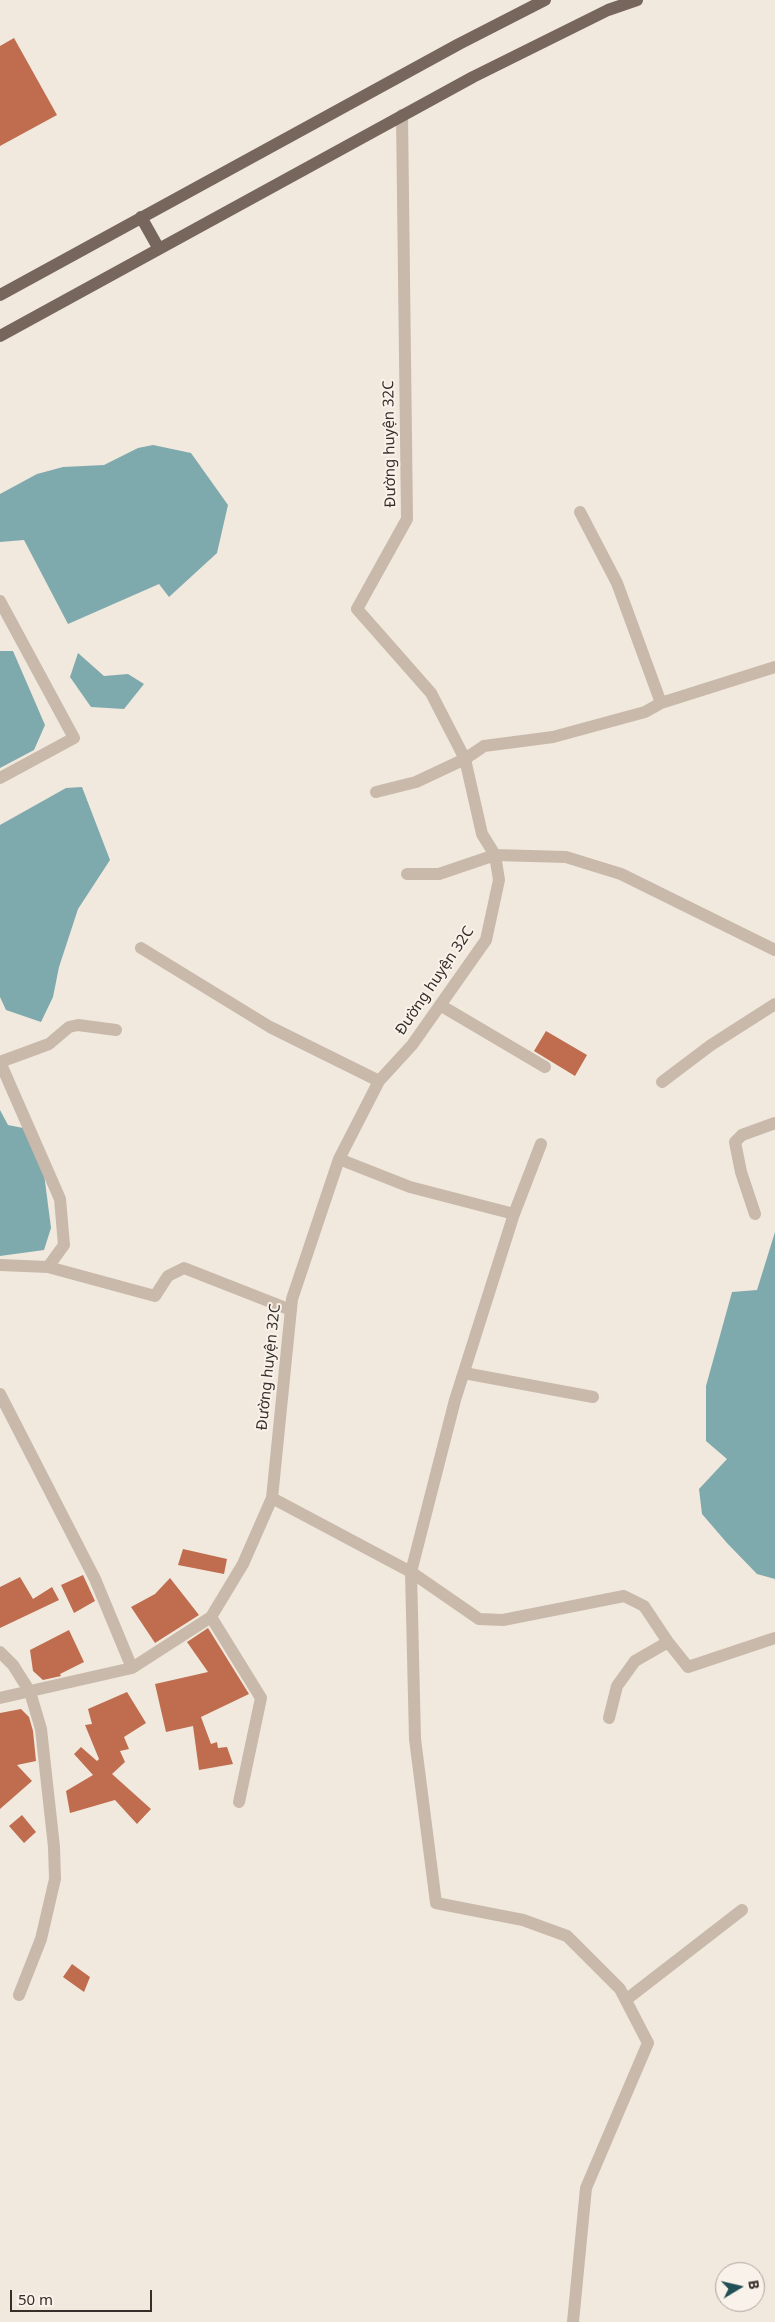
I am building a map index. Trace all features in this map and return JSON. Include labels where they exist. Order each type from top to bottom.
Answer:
[{"type":"main road","points":[[0,294],[459,44],[544,0]]},
{"type":"main road","points":[[0,336],[473,77],[608,10],[637,0]]},
{"type":"main road","points":[[141,217],[159,249]]},
{"type":"street","name":"Đường huyện 32C","points":[[0,1698],[132,1668],[211,1617],[243,1564],[272,1498],[292,1299],[339,1160],[379,1081],[412,1045],[486,940],[499,880],[495,855],[482,834],[466,758],[431,693],[357,608],[407,519],[402,115]]},
{"type":"street","points":[[580,512],[617,583],[661,703]]},
{"type":"street","points":[[0,601],[74,738],[0,778]]},
{"type":"street","points":[[376,792],[416,782],[466,758],[484,746],[553,737],[645,712],[661,703],[775,667]]},
{"type":"street","points":[[407,874],[439,874],[495,855],[566,856],[621,874],[775,950]]},
{"type":"street","points":[[141,948],[270,1027],[379,1081]]},
{"type":"street","points":[[662,1082],[711,1045],[775,1004]]},
{"type":"street","points":[[440,1005],[545,1066]]},
{"type":"street","points":[[48,1267],[64,1245],[60,1200],[0,1062],[49,1044],[69,1027],[78,1026],[116,1030]]},
{"type":"street","points":[[755,1214],[741,1172],[735,1142],[742,1135],[775,1123]]},
{"type":"street","points":[[541,1144],[514,1214],[464,1373],[410,1572],[414,1739],[436,1903],[523,1920],[567,1936],[620,1989],[627,1999],[648,2043],[586,2188],[574,2322]]},
{"type":"street","points":[[339,1160],[410,1187],[514,1214]]},
{"type":"street","points":[[0,1265],[48,1267],[155,1296],[168,1276],[184,1268],[291,1310]]},
{"type":"street","points":[[464,1373],[593,1397]]},
{"type":"street","points":[[0,1394],[96,1579],[132,1668]]},
{"type":"street","points":[[272,1498],[410,1572],[479,1619],[503,1620],[624,1596],[644,1606],[668,1642],[688,1667],[775,1638]]},
{"type":"street","points":[[211,1617],[261,1698],[239,1802]]},
{"type":"street","points":[[609,1718],[617,1686],[636,1660],[668,1642]]},
{"type":"street","points":[[0,1652],[13,1665],[30,1692],[41,1729],[55,1879],[41,1939],[19,1995]]},
{"type":"street","points":[[627,1999],[742,1910]]},
{"type":"water","points":[[153,445],[191,453],[228,505],[217,553],[169,597],[159,584],[68,624],[24,540],[0,542],[0,494],[37,474],[63,467],[104,465],[138,448]]},
{"type":"water","points":[[0,651],[13,651],[45,725],[34,750],[0,768]]},
{"type":"water","points":[[78,653],[104,676],[128,674],[144,684],[124,709],[91,707],[70,677]]},
{"type":"water","points":[[82,787],[110,860],[78,909],[59,967],[53,997],[41,1022],[6,1010],[0,997],[0,825],[66,788]]},
{"type":"water","points":[[0,1110],[8,1125],[23,1128],[43,1166],[51,1228],[44,1250],[0,1256]]},
{"type":"water","points":[[775,1232],[775,1579],[757,1574],[702,1514],[699,1489],[727,1459],[706,1441],[706,1386],[732,1292],[757,1290]]},
{"type":"building","points":[[14,38],[57,115],[0,146],[0,46]]},
{"type":"building","points":[[546,1031],[587,1055],[575,1076],[534,1051]]},
{"type":"building","points":[[183,1549],[227,1559],[224,1574],[178,1565]]},
{"type":"building","points":[[83,1575],[95,1601],[74,1613],[61,1585]]},
{"type":"building","points":[[20,1577],[33,1599],[52,1587],[59,1600],[0,1628],[0,1587]]},
{"type":"building","points":[[170,1578],[199,1615],[155,1643],[131,1607],[155,1594]]},
{"type":"building","points":[[208,1628],[249,1694],[201,1717],[211,1744],[217,1742],[218,1748],[227,1747],[233,1764],[199,1770],[193,1726],[166,1732],[155,1684],[208,1672],[187,1642]]},
{"type":"building","points":[[69,1630],[84,1662],[60,1674],[61,1676],[43,1680],[33,1671],[30,1650]]},
{"type":"building","points":[[127,1692],[146,1723],[124,1737],[129,1749],[120,1751],[125,1762],[112,1774],[151,1809],[137,1824],[115,1800],[70,1813],[66,1791],[93,1775],[74,1754],[81,1747],[97,1761],[99,1759],[85,1725],[92,1724],[88,1709]]},
{"type":"building","points":[[21,1709],[29,1717],[33,1731],[36,1761],[17,1765],[32,1781],[0,1809],[0,1713]]},
{"type":"building","points":[[22,1815],[36,1832],[24,1843],[9,1826]]},
{"type":"building","points":[[72,1964],[90,1977],[84,1992],[63,1977]]}]
